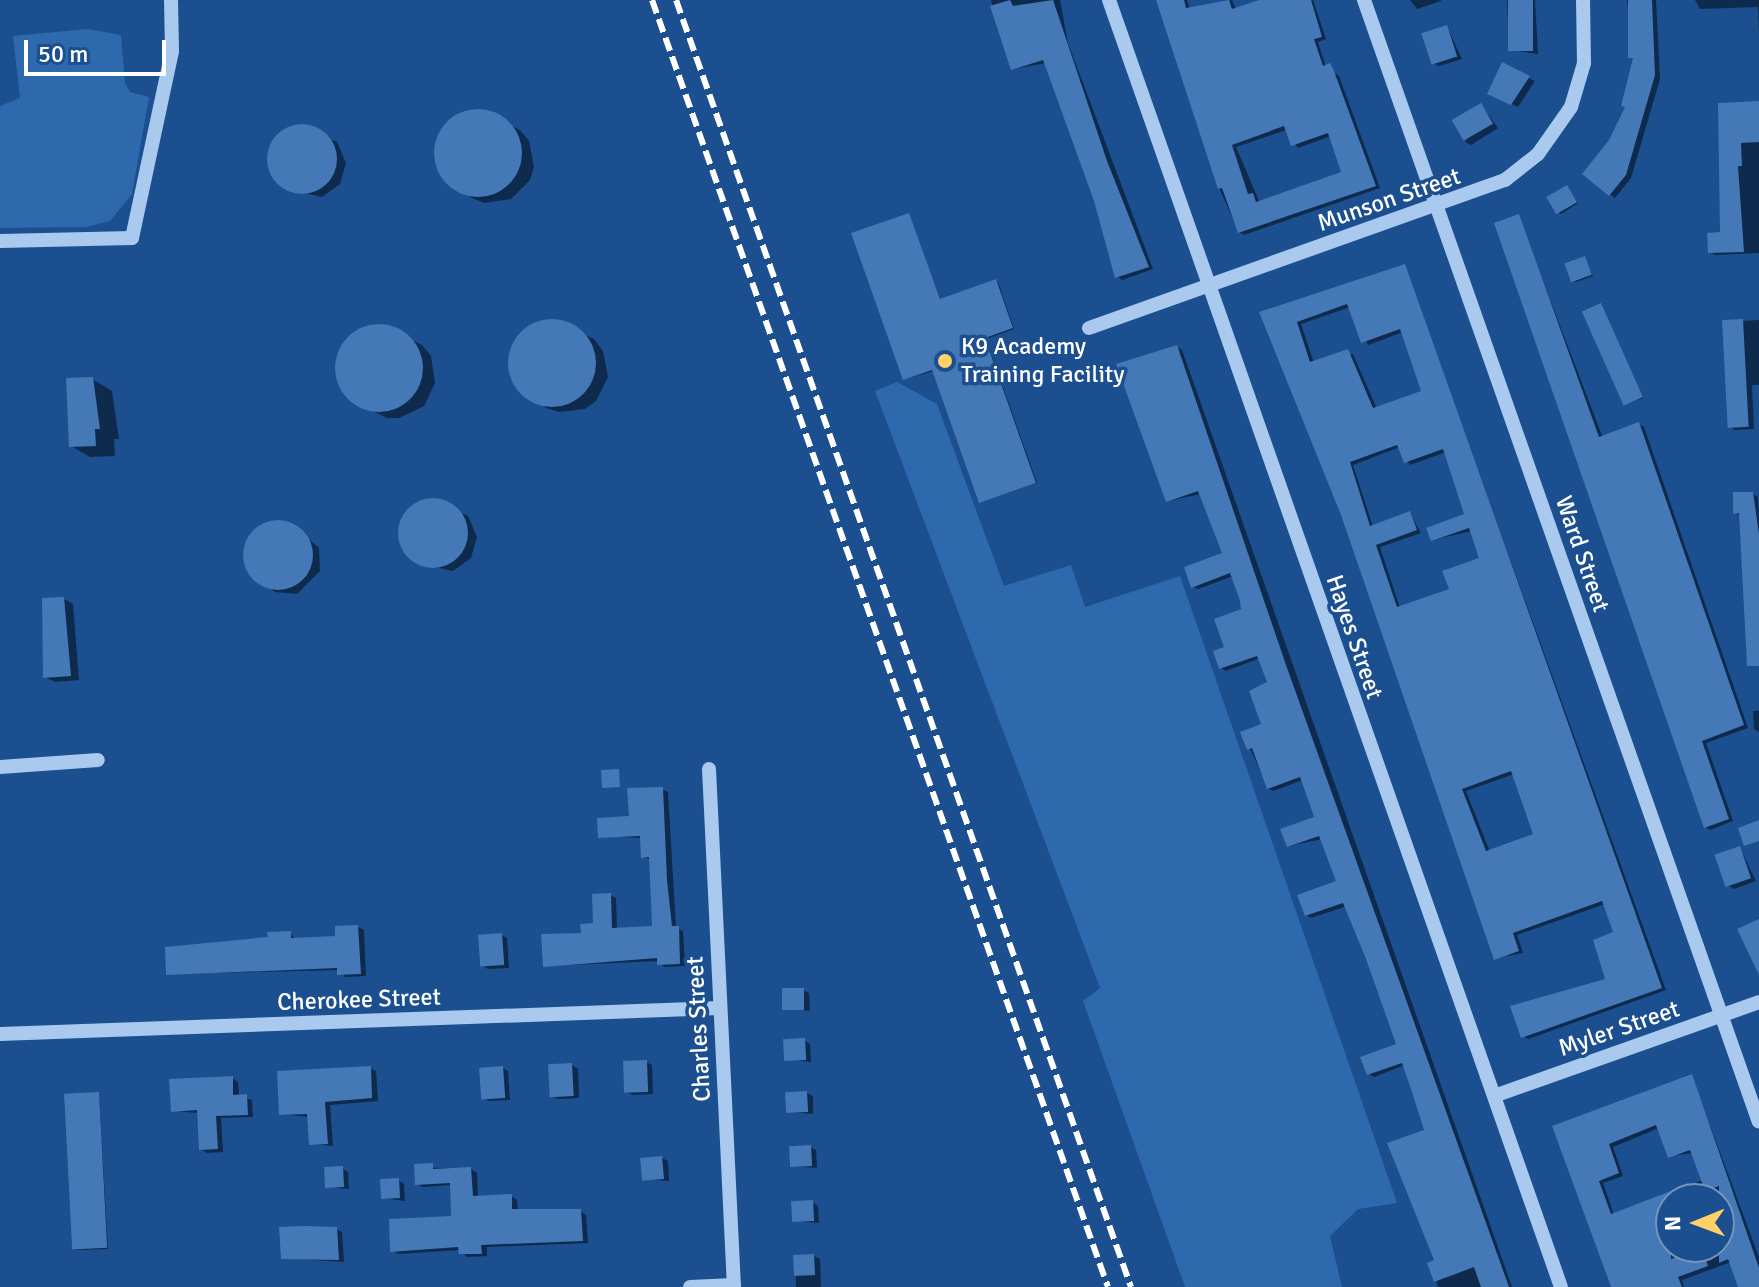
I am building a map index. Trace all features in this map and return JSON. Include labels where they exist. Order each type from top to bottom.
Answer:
[{"type":"street","points":[[0,241],[132,238],[172,51],[171,0]]},
{"type":"street","name":"Hayes Street","points":[[1109,0],[1207,287],[1561,1287]]},
{"type":"street","name":"Ward Street","points":[[1364,0],[1759,1122]]},
{"type":"street","name":"Munson Street","points":[[1089,328],[1505,180],[1551,140],[1581,80],[1583,0]]},
{"type":"street","points":[[0,767],[98,760]]},
{"type":"street","name":"Charles Street","points":[[709,769],[734,1286]]},
{"type":"street","name":"Myler Street","points":[[1494,1096],[1759,1002]]},
{"type":"street","name":"Cherokee Street","points":[[0,1034],[720,1008]]},
{"type":"street","points":[[690,1287],[734,1286]]},
{"type":"shaded area","points":[[87,29],[121,35],[125,83],[130,92],[149,97],[132,194],[110,221],[86,227],[0,228],[0,106],[20,98],[13,36]]},
{"type":"shaded area","points":[[897,382],[937,404],[1004,586],[1071,565],[1085,607],[1180,576],[1397,1203],[1358,1209],[1330,1236],[1342,1287],[1185,1287],[1083,1001],[1100,988],[875,391]]},
{"type":"building","points":[[1010,0],[1013,6],[1053,0],[1107,161],[1149,267],[1115,278],[1094,201],[1043,60],[1011,70],[990,6]]},
{"type":"building","points":[[1156,0],[1184,0],[1186,8],[1229,0],[1232,9],[1259,0],[1311,0],[1322,37],[1314,39],[1323,66],[1330,63],[1334,71],[1376,186],[1238,233],[1222,188],[1218,189]],"holes":[[[1284,126],[1291,146],[1328,133],[1341,172],[1256,202],[1253,193],[1248,194],[1232,145]]]},
{"type":"building","points":[[1508,0],[1533,0],[1533,51],[1508,51]]},
{"type":"building","points":[[1628,0],[1652,0],[1655,75],[1626,175],[1609,196],[1582,174],[1609,140],[1625,107],[1621,106],[1633,58],[1628,58]]},
{"type":"building","points":[[1447,25],[1457,56],[1432,65],[1421,33]]},
{"type":"building","points":[[1502,62],[1530,76],[1511,105],[1487,94]]},
{"type":"building","points":[[1759,101],[1759,142],[1741,143],[1742,166],[1738,166],[1744,252],[1708,253],[1707,233],[1720,232],[1718,103]]},
{"type":"building","points":[[1481,103],[1493,124],[1464,141],[1452,120]]},
{"type":"building","points":[[478,109],[495,113],[509,122],[518,136],[522,153],[518,170],[509,184],[495,193],[478,197],[461,193],[447,184],[438,170],[434,153],[438,136],[447,122],[461,113]]},
{"type":"building","points":[[302,124],[327,134],[337,159],[327,184],[302,194],[277,184],[267,159],[277,134]]},
{"type":"building","points":[[1567,185],[1577,202],[1556,214],[1546,197]]},
{"type":"building","name":"K9 Academy Training Facility","points":[[909,213],[940,299],[996,279],[1013,328],[985,338],[1036,483],[979,503],[932,370],[903,380],[851,233]]},
{"type":"building","points":[[1519,214],[1599,437],[1639,422],[1744,725],[1702,741],[1729,819],[1704,828],[1494,223]]},
{"type":"building","points":[[1585,256],[1592,275],[1571,282],[1564,264]]},
{"type":"building","points":[[1405,264],[1662,988],[1521,1038],[1510,1006],[1605,979],[1593,940],[1613,932],[1602,901],[1513,933],[1519,951],[1494,960],[1341,515],[1259,312]],"holes":[[[1347,304],[1361,343],[1400,329],[1421,391],[1373,408],[1348,349],[1310,362],[1297,322]],[[1397,445],[1404,463],[1443,449],[1464,514],[1426,528],[1431,541],[1469,528],[1479,558],[1442,571],[1449,589],[1397,607],[1376,545],[1417,530],[1410,511],[1370,526],[1350,462]],[[1511,771],[1533,834],[1486,851],[1462,789]]]},
{"type":"building","points":[[1601,303],[1643,397],[1624,406],[1582,312]]},
{"type":"building","points":[[552,319],[569,322],[583,332],[593,346],[596,363],[593,380],[583,394],[569,404],[552,407],[535,404],[521,394],[511,380],[508,363],[511,346],[521,332],[535,322]]},
{"type":"building","points":[[1743,319],[1749,427],[1728,428],[1722,320]]},
{"type":"building","points":[[379,324],[396,328],[410,337],[419,351],[423,368],[419,385],[410,399],[396,408],[379,412],[362,408],[348,399],[339,385],[335,368],[339,351],[348,337],[362,328]]},
{"type":"building","points":[[1177,345],[1286,665],[1509,1287],[1481,1287],[1474,1267],[1434,1282],[1427,1263],[1434,1260],[1387,1143],[1424,1130],[1412,1092],[1402,1063],[1367,1075],[1360,1057],[1396,1044],[1366,959],[1343,903],[1305,916],[1297,895],[1336,881],[1319,836],[1287,847],[1280,829],[1314,817],[1300,777],[1267,789],[1252,748],[1247,750],[1240,732],[1261,724],[1249,691],[1267,682],[1257,656],[1219,669],[1213,651],[1224,647],[1214,619],[1241,609],[1240,601],[1230,573],[1191,588],[1184,567],[1222,553],[1198,491],[1166,502],[1116,364]]},
{"type":"building","points":[[93,377],[100,429],[95,429],[96,446],[69,447],[66,378]]},
{"type":"building","points":[[1733,492],[1753,492],[1759,534],[1759,666],[1747,666],[1739,513],[1733,514]]},
{"type":"building","points":[[433,498],[458,508],[468,533],[458,558],[433,568],[408,558],[398,533],[408,508]]},
{"type":"building","points":[[278,520],[303,530],[313,555],[303,580],[278,590],[253,580],[243,555],[253,530]]},
{"type":"building","points":[[64,597],[71,676],[43,678],[42,598]]},
{"type":"building","points":[[619,769],[620,787],[602,788],[601,770]]},
{"type":"building","points":[[663,787],[667,880],[672,926],[679,926],[680,964],[657,965],[657,958],[543,967],[541,934],[581,933],[580,924],[593,923],[592,894],[611,893],[612,928],[652,926],[649,857],[641,858],[640,836],[598,838],[597,818],[629,816],[627,788]]},
{"type":"building","points":[[1759,820],[1759,841],[1744,846],[1738,828]]},
{"type":"building","points":[[1740,846],[1751,878],[1726,887],[1714,855]]},
{"type":"building","points":[[1759,919],[1759,975],[1737,929]]},
{"type":"building","points":[[358,925],[361,974],[337,975],[337,968],[166,975],[165,947],[268,937],[267,932],[291,931],[291,938],[335,936],[335,926]]},
{"type":"building","points":[[502,933],[504,965],[480,967],[478,935]]},
{"type":"building","points":[[782,988],[804,988],[804,1010],[782,1010]]},
{"type":"building","points":[[805,1038],[806,1060],[784,1061],[783,1039]]},
{"type":"building","points":[[647,1060],[648,1092],[624,1093],[623,1061]]},
{"type":"building","points":[[572,1063],[574,1096],[550,1097],[548,1064]]},
{"type":"building","points":[[371,1066],[372,1098],[325,1102],[328,1144],[309,1145],[307,1114],[279,1115],[277,1071]]},
{"type":"building","points":[[503,1066],[505,1098],[481,1100],[479,1068]]},
{"type":"building","points":[[1692,1074],[1730,1183],[1702,1183],[1690,1150],[1668,1158],[1656,1125],[1609,1144],[1619,1173],[1599,1181],[1611,1214],[1655,1197],[1655,1263],[1707,1263],[1708,1266],[1678,1277],[1682,1287],[1611,1287],[1552,1126]]},
{"type":"building","points":[[233,1076],[233,1095],[247,1094],[248,1115],[216,1116],[218,1149],[199,1150],[197,1110],[171,1112],[169,1079]]},
{"type":"building","points":[[807,1091],[808,1112],[786,1113],[785,1092]]},
{"type":"building","points":[[99,1092],[107,1248],[72,1250],[64,1094]]},
{"type":"building","points":[[811,1145],[812,1166],[790,1167],[789,1146]]},
{"type":"building","points":[[662,1156],[664,1179],[642,1181],[640,1158]]},
{"type":"building","points":[[433,1163],[433,1169],[471,1167],[473,1196],[512,1194],[512,1209],[581,1209],[583,1241],[481,1245],[482,1254],[459,1254],[458,1247],[390,1252],[389,1219],[451,1216],[450,1183],[415,1185],[414,1164]]},
{"type":"building","points":[[343,1166],[344,1187],[325,1188],[324,1167]]},
{"type":"building","points":[[399,1178],[400,1198],[381,1199],[380,1179]]},
{"type":"building","points":[[1735,1199],[1759,1268],[1759,1287],[1738,1287],[1729,1263],[1735,1263]]},
{"type":"building","points":[[813,1200],[814,1221],[792,1222],[791,1201]]},
{"type":"building","points":[[279,1227],[337,1227],[339,1260],[281,1259]]},
{"type":"building","points":[[814,1254],[815,1275],[794,1276],[793,1255]]},
{"type":"railway","points":[[652,0],[1108,1287]]},
{"type":"railway","points":[[676,0],[1131,1287]]},
{"type":"place","name":"K9 Academy Training Facility","points":[[945,361]]}]
